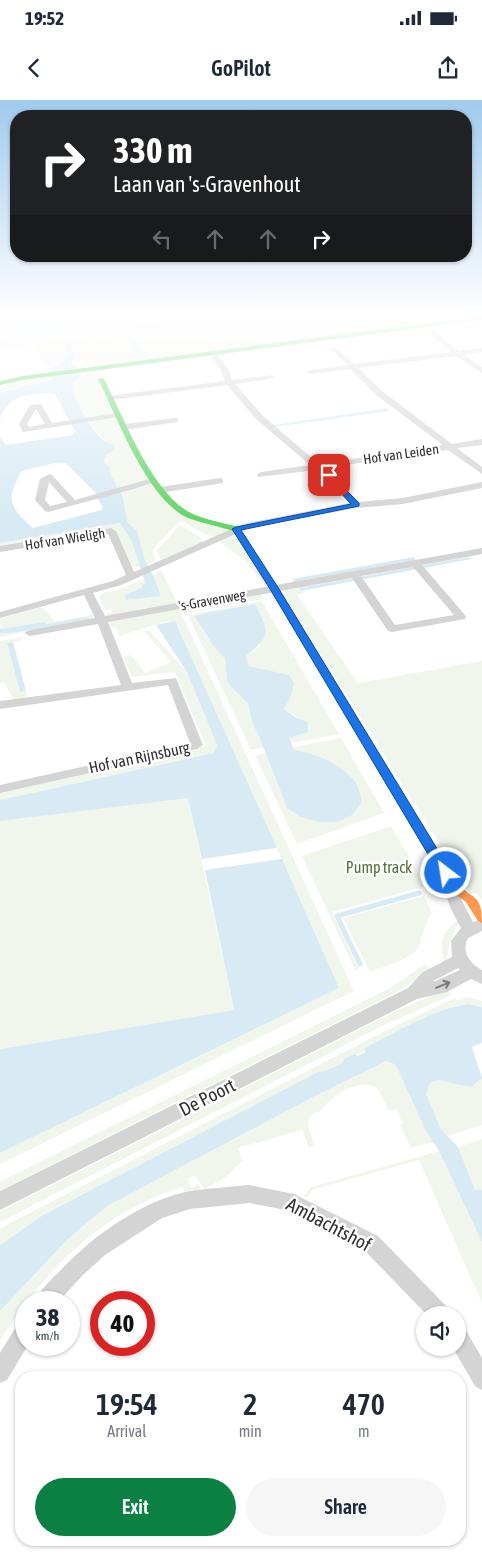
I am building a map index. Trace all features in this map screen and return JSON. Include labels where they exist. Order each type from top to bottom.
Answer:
[{"type":"street","points":[[103,383],[124,427],[157,486],[179,510],[236,529],[275,589],[454,887],[470,899],[482,918]]},
{"type":"street","points":[[111,398],[220,383]]},
{"type":"street","points":[[230,383],[258,417],[338,484],[356,505]]},
{"type":"street","points":[[369,383],[379,393],[482,471]]},
{"type":"street","points":[[50,426],[118,415]]},
{"type":"street","points":[[124,427],[175,420]]},
{"type":"street","name":"Hof van Leiden","points":[[261,475],[482,442]]},
{"type":"street","points":[[73,503],[132,488],[220,481]]},
{"type":"street","points":[[0,615],[117,583],[236,529],[356,505],[403,501],[482,485]]},
{"type":"street","name":"Hof van Wieligh","points":[[0,549],[111,531],[133,575]]},
{"type":"street","name":"'s-Gravenweg","points":[[30,633],[275,589],[418,566],[482,551]]},
{"type":"street","points":[[357,577],[392,629],[461,617],[418,566]]},
{"type":"street","points":[[87,592],[102,620],[128,688]]},
{"type":"street","name":"Hof van Rijnsburg","points":[[0,705],[172,681],[197,745],[0,788]]},
{"type":"street","points":[[454,887],[455,901],[476,927],[460,937],[458,954],[460,960],[477,975]]},
{"type":"street","name":"De Poort","points":[[414,993],[429,976],[460,960]]},
{"type":"street","name":"De Poort","points":[[0,1201],[414,993],[477,975]]},
{"type":"street","name":"Ambachtshof","points":[[55,1291],[98,1248],[158,1210],[190,1200],[249,1194],[294,1203],[371,1244],[432,1306]]},
{"type":"street","points":[[0,1373],[15,1347]]},
{"type":"street","points":[[466,1350],[482,1379]]},
{"type":"green space","points":[[16,383],[43,383],[0,393],[0,386]]},
{"type":"green space","points":[[76,383],[101,383],[162,499],[223,527],[240,540],[267,586],[265,587],[247,562],[212,536],[182,521],[177,523],[153,550],[155,561],[140,568],[130,565],[115,529],[0,548],[0,543],[127,522],[109,467],[104,462],[106,455],[115,450],[101,437],[84,416],[74,395]]},
{"type":"green space","points":[[180,525],[200,537],[202,539],[200,540],[203,542],[161,560],[157,550]]},
{"type":"green space","points":[[161,570],[178,604],[109,616],[106,613],[112,612],[111,609],[105,610],[99,597],[102,593],[118,590],[144,579],[145,582],[141,588],[125,595],[161,596],[153,575]]},
{"type":"green space","points":[[299,588],[306,592],[297,595],[358,683],[482,661],[482,899],[476,893],[470,894],[436,845],[440,844],[284,595],[285,590]]},
{"type":"green space","points":[[261,594],[263,599],[187,613],[185,608]]},
{"type":"green space","points":[[262,601],[339,734],[291,743],[289,738],[308,732],[308,723],[284,709],[291,696],[268,671],[249,666],[246,656],[261,645],[194,616],[205,634],[225,659],[227,682],[248,704],[252,722],[264,747],[251,750],[188,615]]},
{"type":"green space","points":[[37,608],[44,608],[55,622],[94,614],[94,617],[91,620],[0,637],[0,633],[12,633],[89,618],[46,624],[44,622],[1,629],[0,619]]},
{"type":"green space","points":[[179,608],[354,991],[0,1164],[0,1153],[339,988],[175,621],[161,623],[119,636],[116,627],[112,628],[109,621]]},
{"type":"green space","points":[[144,631],[150,631],[187,672],[217,745],[214,753],[0,800],[0,792],[206,746],[175,672],[132,677],[123,657],[131,655],[145,673],[171,662]]},
{"type":"green space","points":[[22,637],[23,640],[7,643],[20,692],[26,691],[28,698],[14,700],[4,682],[0,683],[0,641]]},
{"type":"green space","points":[[341,738],[384,813],[297,844],[255,755],[266,753],[288,808],[298,816],[311,820],[337,822],[304,752],[294,751],[294,747]]},
{"type":"green space","points":[[188,797],[234,1010],[0,1049],[0,821]]},
{"type":"green space","name":"Pump track","points":[[391,826],[426,886],[332,912],[359,969],[355,970],[302,856]]},
{"type":"green space","points":[[424,896],[432,913],[425,925],[416,951],[404,959],[370,972],[343,918]]},
{"type":"green space","points":[[460,919],[451,939],[445,963],[442,949],[443,938],[454,923]]},
{"type":"green space","points":[[425,964],[431,970],[395,993],[0,1190],[0,1182],[390,988]]},
{"type":"green space","points":[[447,989],[452,995],[386,1024],[0,1222],[0,1212],[3,1210],[398,1010]]},
{"type":"green space","points":[[469,997],[482,1001],[482,1007],[467,1005],[450,1008],[413,1024],[359,1054],[344,1059],[343,1063],[318,1072],[43,1215],[0,1245],[0,1229],[8,1224],[387,1030],[455,998],[458,1000]]},
{"type":"green space","points":[[386,1061],[394,1064],[397,1068],[433,1142],[411,1148],[400,1125],[403,1124],[396,1109],[389,1111],[378,1089],[374,1086],[366,1085],[351,1087],[330,1100],[320,1112],[316,1112],[309,1119],[308,1127],[315,1145],[309,1147],[302,1130],[238,1148],[242,1161],[225,1178],[204,1189],[195,1175],[188,1179],[191,1188],[198,1184],[201,1189],[184,1193],[183,1187],[127,1211],[101,1228],[78,1247],[35,1291],[19,1291],[66,1241],[109,1205],[311,1098]]},
{"type":"green space","points":[[482,1078],[482,1125],[448,1136],[441,1129],[426,1094],[430,1082],[438,1080],[471,1086]]},
{"type":"green space","points":[[482,1139],[482,1190],[475,1190],[458,1147]]},
{"type":"green space","points":[[439,1151],[482,1242],[482,1303],[419,1160],[312,1190],[307,1198],[303,1197],[311,1187]]},
{"type":"green space","points":[[15,1295],[15,1318],[0,1341],[0,1311]]},
{"type":"shaded area","points":[[38,383],[74,383],[76,400],[84,416],[100,437],[104,441],[111,443],[115,450],[106,455],[104,462],[109,467],[123,498],[127,522],[137,531],[145,561],[161,596],[126,600],[125,595],[141,588],[145,582],[132,541],[120,523],[0,543],[0,437],[6,445],[73,435],[75,431],[55,394],[44,393],[17,398],[7,406],[0,419],[0,393]],"holes":[[[55,463],[66,463],[96,493],[103,507],[102,510],[33,528],[19,515],[12,502],[13,489],[22,471]]]},
{"type":"shaded area","points":[[387,408],[390,411],[275,427],[274,425]]},
{"type":"shaded area","points":[[414,557],[416,560],[294,582],[292,579]]},
{"type":"shaded area","points":[[468,557],[471,559],[301,591],[299,588]]},
{"type":"shaded area","points":[[255,604],[266,633],[260,643],[246,656],[249,666],[289,675],[294,683],[291,696],[284,709],[295,717],[308,722],[308,732],[289,738],[294,750],[320,757],[336,765],[350,776],[358,787],[362,802],[352,815],[337,822],[319,822],[300,817],[287,808],[252,722],[248,704],[227,682],[225,659],[213,645],[194,616]]},
{"type":"shaded area","points":[[88,617],[89,619],[12,633],[0,633],[0,627],[1,629],[44,622],[46,624]]},
{"type":"shaded area","points":[[175,621],[277,848],[202,859],[188,798],[0,821],[0,800],[214,753],[217,745],[187,672],[156,625]]},
{"type":"shaded area","points":[[13,642],[26,691],[20,692],[7,643]]},
{"type":"shaded area","points":[[282,859],[339,988],[0,1153],[0,1049],[234,1010],[205,870]]},
{"type":"shaded area","points":[[468,1004],[482,1007],[482,1043],[472,1047],[482,1078],[471,1087],[438,1080],[430,1083],[426,1094],[441,1129],[458,1147],[475,1190],[482,1190],[482,1242],[439,1151],[427,1133],[397,1068],[394,1064],[386,1061],[311,1098],[109,1205],[66,1241],[19,1291],[15,1291],[15,1295],[0,1311],[0,1245],[43,1215],[318,1072],[343,1063],[344,1059],[354,1054],[358,1056],[365,1052],[365,1048],[415,1022]]},
{"type":"waterway","points":[[360,964],[337,916],[419,893]]},
{"type":"traffic: fast","points":[[103,383],[146,469],[168,500],[186,514],[236,529],[275,589],[430,848]]},
{"type":"traffic: slow","points":[[430,848],[454,887],[470,899],[482,918]]},
{"type":"route","points":[[329,475],[356,505],[236,529],[275,589],[446,873]]}]
